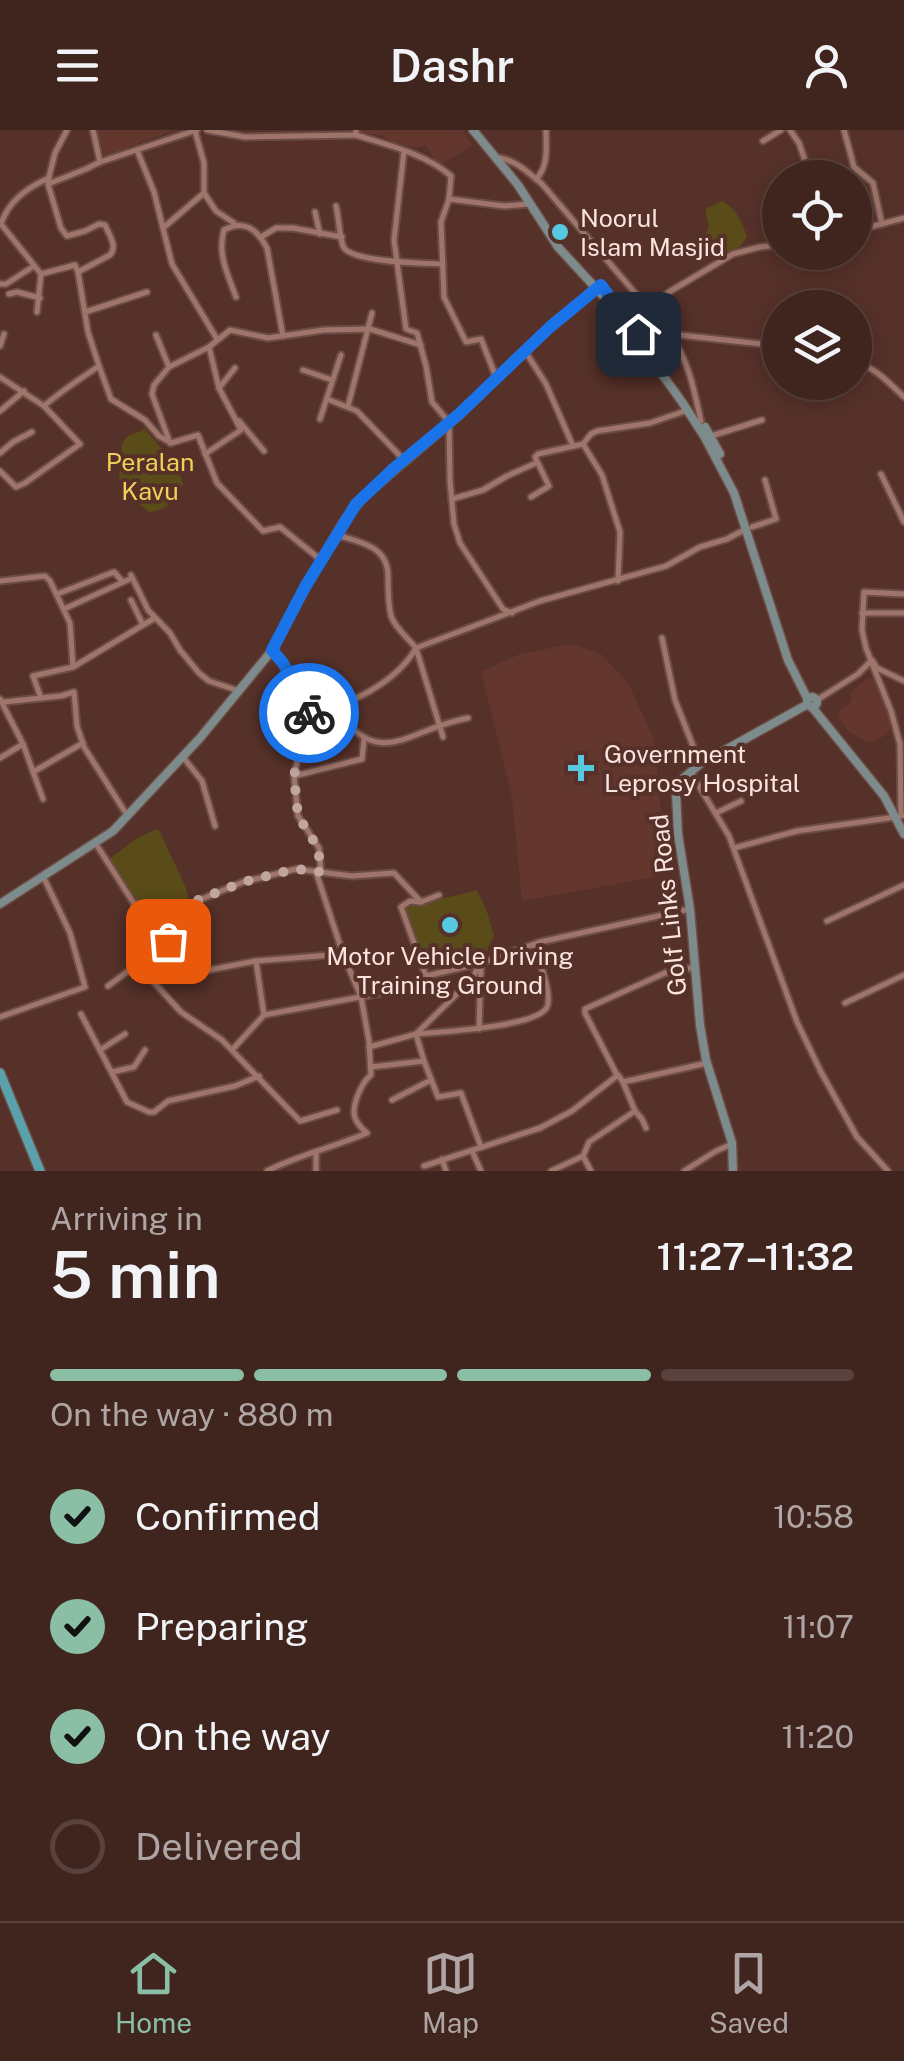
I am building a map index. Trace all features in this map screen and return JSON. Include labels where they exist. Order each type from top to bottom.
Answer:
[{"type":"main road","points":[[476,130],[558,247],[582,268]]},
{"type":"main road","points":[[497,157],[522,182],[562,244],[620,307],[702,426],[749,528]]},
{"type":"main road","points":[[0,904],[96,844],[127,815],[200,738],[272,650],[320,560],[356,504],[599,287]]},
{"type":"main road","points":[[599,287],[711,436],[733,478],[788,660],[812,702],[901,818],[904,834]]},
{"type":"main road","points":[[690,772],[812,702]]},
{"type":"main road","name":"Golf Links Road","points":[[690,772],[679,782],[676,792],[678,834],[707,1063],[732,1144],[733,1171]]},
{"type":"main road","points":[[0,1073],[40,1171]]},
{"type":"street","points":[[67,130],[48,181],[61,228],[67,236],[99,224],[105,226],[114,245],[110,255],[78,272]]},
{"type":"street","points":[[92,130],[100,162]]},
{"type":"street","points":[[37,312],[42,274],[1,224],[17,198],[48,181],[196,130],[204,162],[204,193],[216,211],[235,224],[250,226],[267,248],[283,336]]},
{"type":"street","points":[[207,130],[245,137],[356,132],[444,169],[451,176],[441,222],[444,297],[466,342],[482,339],[496,377]]},
{"type":"street","points":[[536,178],[546,161],[546,130]]},
{"type":"street","points":[[762,141],[781,130]]},
{"type":"street","points":[[790,130],[804,160]]},
{"type":"street","points":[[844,130],[854,167],[873,183],[882,224]]},
{"type":"street","points":[[137,150],[154,192],[177,275],[218,340]]},
{"type":"street","points":[[404,152],[394,240],[406,329],[416,331],[432,402],[449,422],[454,524],[460,543],[504,609],[512,613]]},
{"type":"street","points":[[497,157],[536,178],[670,334],[692,378],[702,426]]},
{"type":"street","points":[[162,228],[204,193]]},
{"type":"street","points":[[449,198],[504,206],[530,204]]},
{"type":"street","points":[[336,206],[343,248],[350,255],[443,264]]},
{"type":"street","points":[[315,212],[320,234]]},
{"type":"street","points":[[872,227],[904,218]]},
{"type":"street","points":[[235,224],[224,230],[221,242],[236,297]]},
{"type":"street","points":[[261,236],[276,228],[293,228],[342,237]]},
{"type":"street","points":[[648,310],[669,292],[733,254],[762,247]]},
{"type":"street","points":[[42,274],[76,265],[88,332],[111,399],[145,420],[170,443]]},
{"type":"street","points":[[0,284],[34,266]]},
{"type":"street","points":[[8,294],[17,292],[40,298]]},
{"type":"street","points":[[85,312],[146,292]]},
{"type":"street","points":[[348,406],[372,314]]},
{"type":"street","points":[[170,443],[152,394],[154,385],[170,367],[209,348],[230,330],[268,338],[324,330],[370,329],[421,346]]},
{"type":"street","points":[[0,346],[4,334]]},
{"type":"street","points":[[156,334],[170,367]]},
{"type":"street","points":[[670,334],[762,344]]},
{"type":"street","points":[[205,454],[241,430],[219,388],[209,348]]},
{"type":"street","points":[[524,351],[546,384],[573,446]]},
{"type":"street","points":[[320,418],[341,355]]},
{"type":"street","points":[[44,406],[99,366]]},
{"type":"street","points":[[219,388],[235,368]]},
{"type":"street","points":[[303,370],[332,380]]},
{"type":"street","points":[[872,370],[904,397]]},
{"type":"street","points":[[0,377],[44,406],[80,444],[16,487],[0,471]]},
{"type":"street","points":[[0,411],[24,391]]},
{"type":"street","points":[[327,399],[357,411],[404,460]]},
{"type":"street","points":[[532,497],[550,486],[536,463],[538,454],[583,444],[597,431],[650,422],[688,410]]},
{"type":"street","points":[[234,415],[264,451]]},
{"type":"street","points":[[711,436],[762,420]]},
{"type":"street","points":[[0,453],[32,432]]},
{"type":"street","points":[[170,443],[198,435],[216,483],[255,524],[263,531],[280,526],[320,560]]},
{"type":"street","points":[[583,444],[602,475],[620,532],[618,581]]},
{"type":"street","points":[[452,499],[483,490],[536,463]]},
{"type":"street","points":[[882,474],[904,522]]},
{"type":"street","points":[[267,1171],[367,1133],[354,1113],[364,1080],[371,1075],[361,997],[343,954],[318,872],[318,848],[298,816],[294,776],[310,718],[385,682],[407,664],[416,648],[563,594],[666,566],[700,548],[776,519],[764,480]]},
{"type":"street","points":[[337,534],[372,546],[384,556],[392,620],[416,648],[442,737]]},
{"type":"street","points":[[57,594],[114,572],[124,582]]},
{"type":"street","points":[[0,574],[1,581],[45,576],[70,623],[73,666]]},
{"type":"street","points":[[64,608],[132,576],[148,610],[170,632],[199,673],[209,681],[239,691]]},
{"type":"street","points":[[904,594],[864,592],[862,613],[862,630],[872,660],[877,668],[904,681]]},
{"type":"street","points":[[131,600],[143,625]]},
{"type":"street","points":[[862,613],[904,613]]},
{"type":"street","points":[[41,698],[33,676],[73,666],[155,618]]},
{"type":"street","points":[[662,638],[675,700],[700,764]]},
{"type":"street","points":[[272,650],[283,663],[310,718]]},
{"type":"street","points":[[812,702],[858,674],[872,660]]},
{"type":"street","points":[[734,848],[797,830],[901,818],[900,744],[872,660]]},
{"type":"street","points":[[43,799],[24,744],[1,700],[74,692],[82,743],[127,815]]},
{"type":"street","points":[[336,707],[347,725],[367,741],[393,744],[468,718]]},
{"type":"street","points":[[294,776],[362,759],[364,739]]},
{"type":"street","points":[[34,772],[82,743]]},
{"type":"street","points":[[0,758],[24,744]]},
{"type":"street","points":[[182,755],[202,781],[215,826]]},
{"type":"street","points":[[690,772],[734,848],[797,1022],[820,1072],[857,1136],[888,1171]]},
{"type":"street","points":[[716,813],[741,801]]},
{"type":"street","points":[[96,844],[148,924],[201,969],[343,954]]},
{"type":"street","points":[[154,928],[196,901],[243,882],[296,869],[352,876],[394,874],[421,902]]},
{"type":"street","points":[[0,1017],[85,987],[70,933],[43,876]]},
{"type":"street","points":[[827,921],[904,885]]},
{"type":"street","points":[[426,976],[402,907],[438,895]]},
{"type":"street","points":[[232,1050],[264,1016],[392,990],[534,944],[690,909]]},
{"type":"street","points":[[108,986],[168,941]]},
{"type":"street","points":[[369,1047],[416,1034],[478,1029],[539,1016],[547,1007],[548,996],[534,944]]},
{"type":"street","points":[[256,961],[264,1016]]},
{"type":"street","points":[[478,1029],[481,963]]},
{"type":"street","points":[[416,1034],[471,980],[481,963]]},
{"type":"street","points":[[137,964],[181,1012],[222,1040],[300,1120],[337,1110]]},
{"type":"street","points":[[646,1128],[585,1009],[665,973],[694,967]]},
{"type":"street","points":[[845,1002],[904,975]]},
{"type":"street","points":[[81,1014],[127,1102],[149,1112],[168,1101],[235,1086],[259,1076]]},
{"type":"street","points":[[100,1050],[125,1034]]},
{"type":"street","points":[[416,1034],[438,1097],[461,1093],[481,1147]]},
{"type":"street","points":[[112,1072],[134,1067],[145,1050]]},
{"type":"street","points":[[371,1067],[424,1061]]},
{"type":"street","points":[[623,1082],[707,1063]]},
{"type":"street","points":[[424,1166],[540,1128],[572,1111],[618,1075]]},
{"type":"street","points":[[392,1100],[431,1080]]},
{"type":"street","points":[[551,1171],[582,1156],[589,1142],[635,1111]]},
{"type":"street","points":[[684,1171],[732,1144]]},
{"type":"street","points":[[472,1151],[481,1171]]},
{"type":"street","points":[[316,1152],[316,1171]]},
{"type":"street","points":[[582,1156],[591,1171]]},
{"type":"street","points":[[442,1159],[446,1171]]},
{"type":"shaded area","points":[[96,130],[175,130],[105,156]]},
{"type":"shaded area","points":[[358,130],[463,130],[472,146],[438,166],[426,145],[395,144],[383,136]]},
{"type":"shaded area","name":"Government Leprosy Hospital","points":[[571,644],[601,654],[628,683],[654,739],[671,867],[655,877],[522,901],[512,798],[481,672],[520,654]]},
{"type":"shaded area","points":[[868,678],[875,678],[890,724],[886,735],[872,742],[848,731],[839,717],[839,711],[852,701],[851,692]]},
{"type":"green space","points":[[722,201],[738,216],[747,237],[741,246],[723,256],[706,233],[709,227],[705,209]]},
{"type":"green space","name":"Peralan Kavu","points":[[145,429],[176,466],[183,484],[170,503],[149,512],[119,480],[122,443]]},
{"type":"green space","points":[[157,829],[186,888],[193,917],[165,934],[146,915],[109,859]]},
{"type":"green space","name":"Motor Vehicle Driving Training Ground","points":[[477,890],[494,936],[484,956],[425,970],[403,908]]},
{"type":"way so far","points":[[168,941],[154,928],[196,901],[243,882],[296,869],[321,872],[318,848],[298,816],[294,776],[309,713]]},
{"type":"place","name":"Noorul Islam Masjid","points":[[560,232]]},
{"type":"place","name":"Government Leprosy Hospital","points":[[581,768]]},
{"type":"place","name":"Motor Vehicle Driving Training Ground","points":[[450,925]]},
{"type":"route","points":[[309,713],[272,650],[356,504],[601,285],[638,334]]}]
